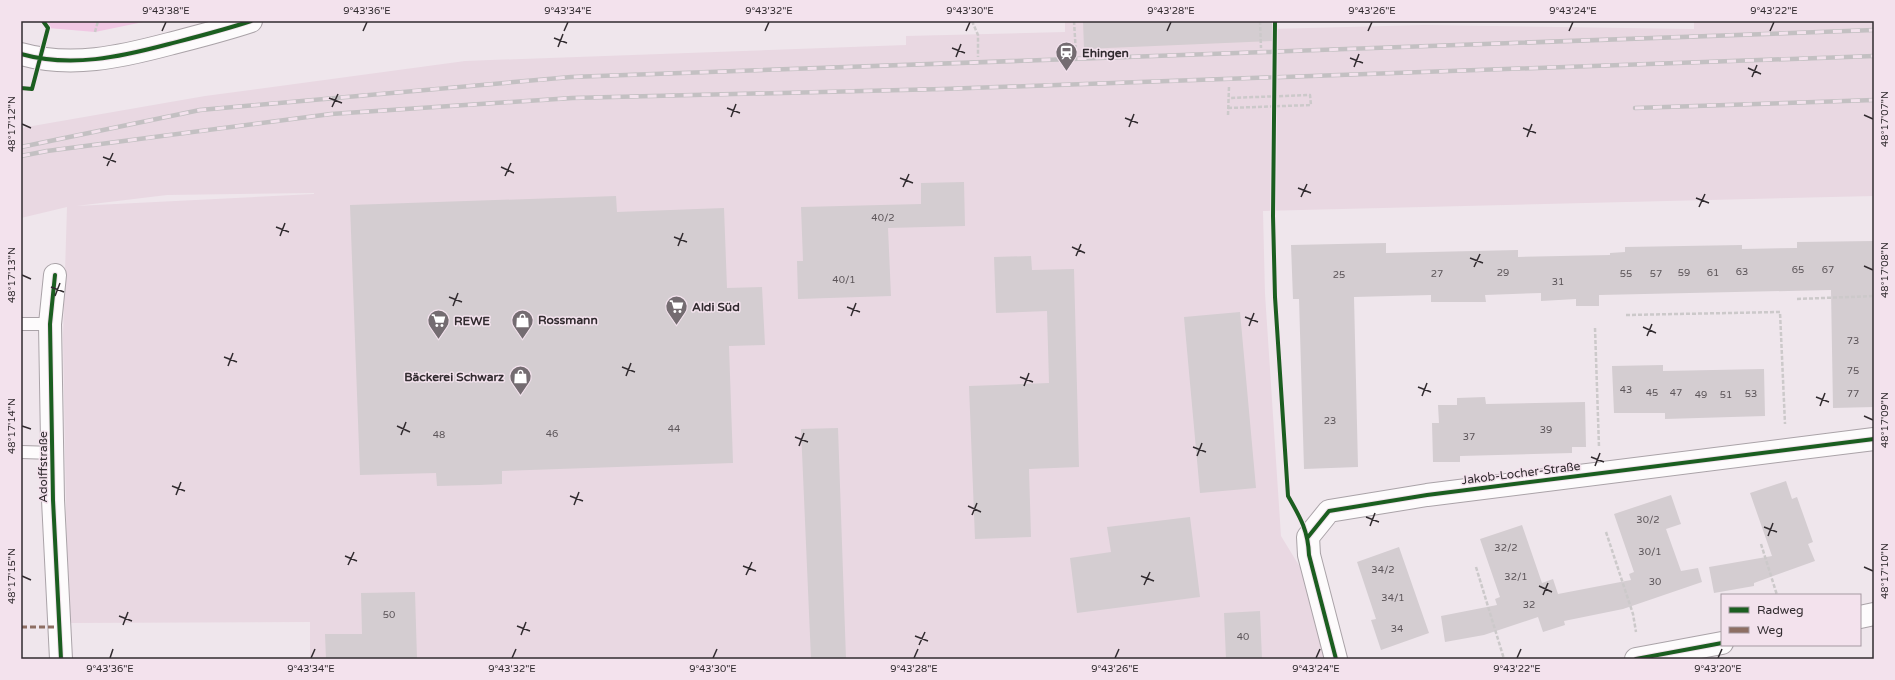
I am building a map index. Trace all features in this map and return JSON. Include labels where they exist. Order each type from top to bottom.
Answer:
[{"type":"street","points":[[21,54],[40,59],[85,61],[124,56],[218,32],[251,21]]},
{"type":"street","name":"Adolffstraße","points":[[55,275],[50,324],[54,453],[53,500],[61,659]]},
{"type":"street","name":"Jakob-Locher-Straße","points":[[1336,659],[1309,554],[1308,537],[1329,511],[1427,495],[1874,439]]},
{"type":"street","points":[[1861,617],[1874,614]]},
{"type":"street","points":[[1639,659],[1721,643]]},
{"type":"lane","points":[[21,324],[50,324]]},
{"type":"lane","name":"Adolffstraße","points":[[21,452],[54,453]]},
{"type":"path","points":[[43,21],[48,28]]},
{"type":"path","points":[[94,35],[98,21]]},
{"type":"path","points":[[972,21],[978,35],[978,57]]},
{"type":"path","points":[[1074,21],[1076,54]]},
{"type":"path","points":[[1260,21],[1261,48]]},
{"type":"path","points":[[1228,87],[1228,115]]},
{"type":"path","points":[[1228,108],[1311,105],[1310,95],[1229,98]]},
{"type":"path","points":[[1797,299],[1874,296]]},
{"type":"path","points":[[1626,315],[1780,312],[1786,450]]},
{"type":"path","points":[[1595,328],[1600,473]]},
{"type":"path","points":[[1606,532],[1633,614],[1639,659]]},
{"type":"path","points":[[1761,544],[1777,594]]},
{"type":"path","points":[[1476,568],[1504,659]]},
{"type":"shaded area","points":[[43,21],[148,21],[95,32],[48,28]]},
{"type":"shaded area","points":[[1065,21],[1267,21],[1268,29],[1424,25],[1694,29],[1694,21],[1874,21],[1874,196],[1263,211],[1265,294],[1281,536],[1322,603],[1336,659],[310,659],[310,622],[68,623],[63,337],[67,207],[21,218],[21,128],[205,96],[465,61],[906,45],[906,36],[1065,32]],"holes":[[[314,194],[76,206],[167,195]]]},
{"type":"building","points":[[1083,21],[1273,21],[1273,41],[1084,49]]},
{"type":"building","points":[[964,182],[965,226],[888,228],[891,296],[798,299],[797,261],[803,261],[801,207],[921,204],[921,183]]},
{"type":"building","points":[[616,196],[617,212],[724,208],[727,288],[762,287],[765,345],[729,346],[733,463],[502,471],[502,484],[479,485],[437,486],[436,473],[360,475],[350,205]]},
{"type":"building","points":[[1874,241],[1874,407],[1833,408],[1831,290],[1599,295],[1599,306],[1576,306],[1576,299],[1541,301],[1541,293],[1485,295],[1486,302],[1431,302],[1431,295],[1354,297],[1358,467],[1304,469],[1299,299],[1293,299],[1291,245],[1386,243],[1386,253],[1518,250],[1518,257],[1610,255],[1610,253],[1625,252],[1625,247],[1742,245],[1742,249],[1797,248],[1797,242]]},
{"type":"building","points":[[1031,256],[1032,270],[1074,269],[1079,467],[1029,469],[1031,537],[975,539],[969,386],[1049,383],[1047,311],[996,313],[994,257]]},
{"type":"building","points":[[1240,312],[1256,488],[1200,493],[1184,317]]},
{"type":"building","points":[[1663,365],[1663,371],[1764,369],[1765,416],[1665,419],[1665,413],[1614,413],[1612,366]]},
{"type":"building","points":[[1485,397],[1486,404],[1585,402],[1586,447],[1572,447],[1572,453],[1460,456],[1460,462],[1433,462],[1432,423],[1439,423],[1438,405],[1457,405],[1457,398]]},
{"type":"building","points":[[838,428],[846,659],[811,659],[801,429]]},
{"type":"building","points":[[1786,481],[1792,499],[1797,497],[1813,542],[1808,544],[1815,561],[1754,583],[1754,586],[1714,593],[1709,567],[1772,556],[1750,493]]},
{"type":"building","points":[[1671,495],[1681,524],[1666,529],[1681,571],[1698,568],[1702,582],[1623,609],[1564,621],[1565,625],[1543,632],[1538,617],[1484,635],[1445,642],[1441,616],[1497,605],[1495,599],[1500,597],[1480,539],[1522,525],[1542,583],[1553,579],[1558,594],[1631,580],[1629,574],[1634,572],[1614,514]]},
{"type":"building","points":[[1190,517],[1200,597],[1077,613],[1070,558],[1111,552],[1107,527]]},
{"type":"building","points":[[1399,547],[1429,633],[1381,650],[1371,620],[1376,619],[1357,562]]},
{"type":"building","points":[[415,592],[417,659],[326,659],[325,634],[362,634],[361,593]]},
{"type":"building","points":[[1260,611],[1262,659],[1226,659],[1224,613]]},
{"type":"railway","points":[[21,147],[200,110],[571,77],[1874,30]]},
{"type":"railway","points":[[21,156],[47,151],[331,114],[572,98],[943,89],[1874,56]]},
{"type":"railway","points":[[1635,108],[1874,100]]},
{"type":"marked path","points":[[21,627],[58,627]]},
{"type":"cycle path","points":[[21,88],[32,89],[48,28],[43,21]]},
{"type":"cycle path","points":[[21,54],[58,60],[114,57],[151,49],[251,21]]},
{"type":"cycle path","points":[[1275,21],[1273,216],[1275,297],[1288,496],[1300,517],[1305,531],[1309,555],[1336,659]]},
{"type":"cycle path","points":[[55,275],[50,324],[53,500],[61,659]]},
{"type":"cycle path","points":[[1308,537],[1329,511],[1427,495],[1874,439]]},
{"type":"cycle path","points":[[1636,659],[1721,643]]},
{"type":"place","name":"Ehingen","points":[[1067,72]]},
{"type":"place","name":"Aldi Süd","points":[[677,326]]},
{"type":"place","name":"REWE","points":[[438,340]]},
{"type":"place","name":"Rossmann","points":[[523,340]]},
{"type":"place","name":"Bäckerei Schwarz","points":[[520,396]]}]
